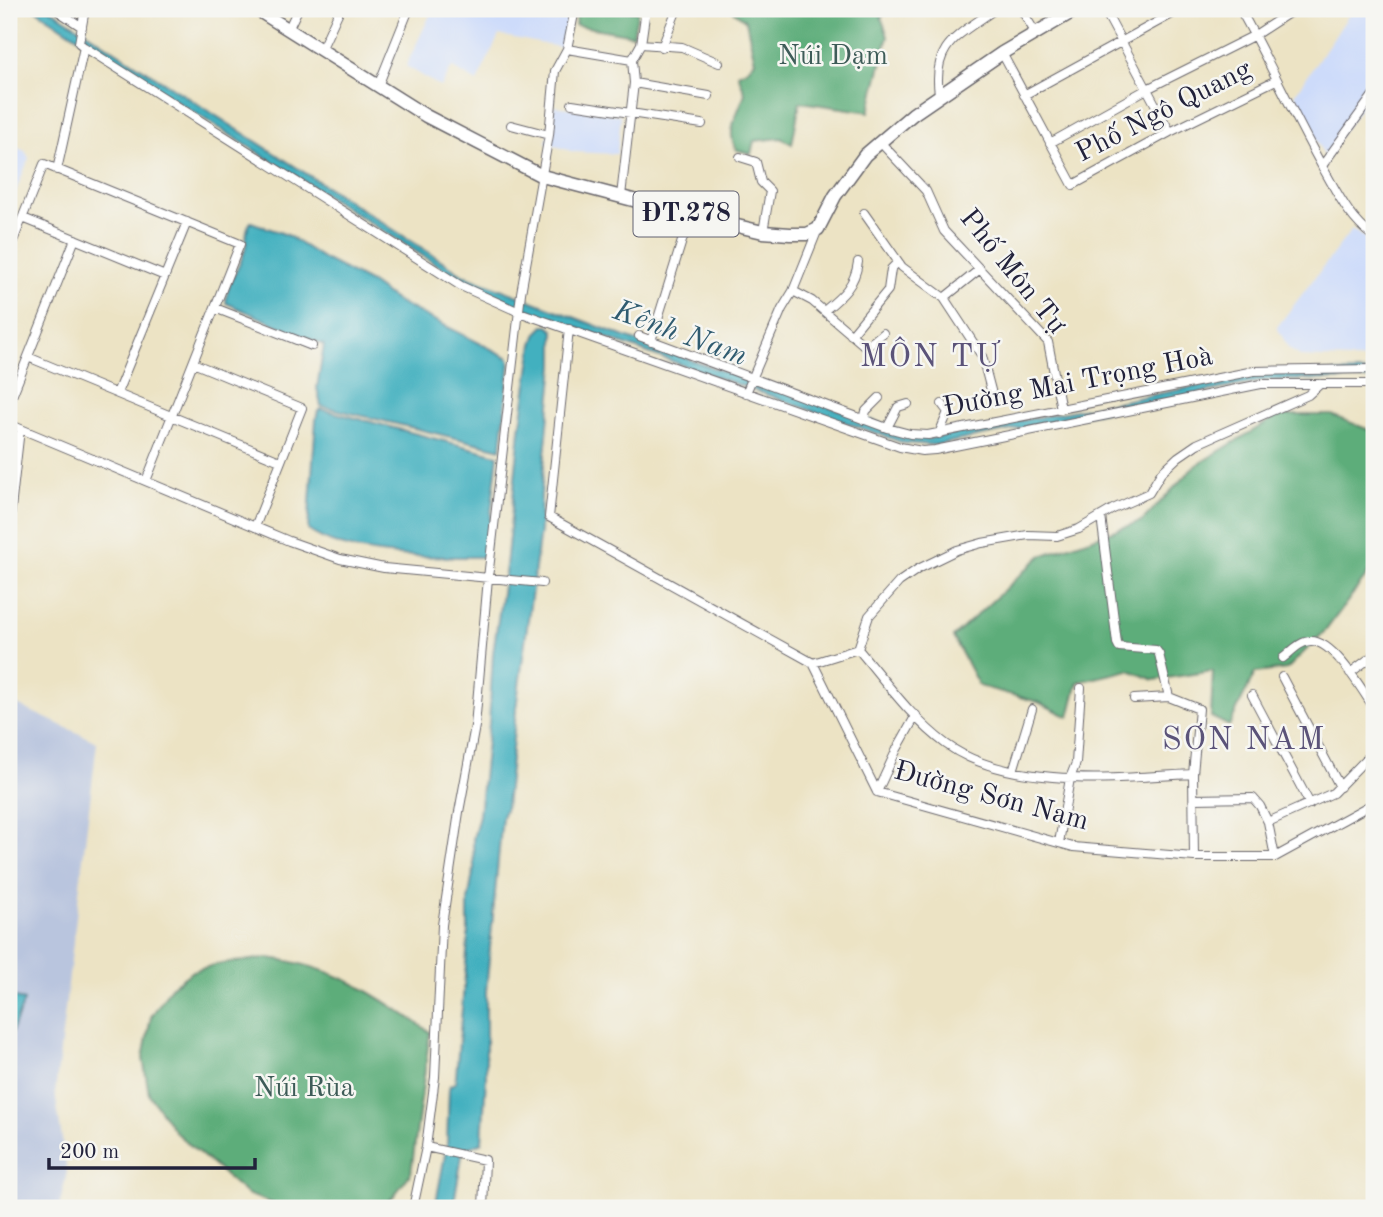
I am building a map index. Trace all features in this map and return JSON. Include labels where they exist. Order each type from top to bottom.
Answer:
[{"type":"main road","name":"ĐT.278","points":[[256,9],[426,116],[542,176],[763,232],[807,234],[818,229]]},
{"type":"main road","points":[[818,229],[847,179],[865,155],[880,142],[939,94],[1077,9]]},
{"type":"street","points":[[55,9],[82,27]]},
{"type":"street","points":[[57,170],[81,45],[85,9]]},
{"type":"street","points":[[288,30],[298,9]]},
{"type":"street","points":[[321,50],[340,9]]},
{"type":"street","points":[[378,86],[409,9]]},
{"type":"street","points":[[413,1208],[426,1147],[435,1077],[442,925],[458,813],[475,726],[521,293],[549,135],[555,71],[567,49],[575,9]]},
{"type":"street","points":[[621,196],[634,83],[632,60],[641,44],[646,9]]},
{"type":"street","points":[[662,47],[677,9]]},
{"type":"street","points":[[939,94],[936,74],[938,62],[948,44],[995,9]]},
{"type":"street","points":[[1021,9],[1035,33]]},
{"type":"street","points":[[1104,9],[1170,132]]},
{"type":"street","points":[[1024,94],[1181,9]]},
{"type":"street","points":[[1240,9],[1322,166],[1352,217],[1374,237]]},
{"type":"street","points":[[1002,53],[1050,143],[1147,89],[1255,35],[1295,9]]},
{"type":"street","points":[[641,44],[682,47],[719,63]]},
{"type":"street","points":[[81,45],[450,280],[519,312],[889,444],[922,451],[1273,383],[1374,384]]},
{"type":"street","points":[[567,49],[632,60]]},
{"type":"street","name":"Phố Ngô Quang","points":[[1050,143],[1073,185],[1170,132],[1276,80]]},
{"type":"street","points":[[634,83],[709,96]]},
{"type":"street","points":[[1322,166],[1374,94]]},
{"type":"street","points":[[572,104],[702,124]]},
{"type":"street","points":[[511,125],[549,135]]},
{"type":"street","name":"Phố Môn Tự","points":[[880,142],[926,191],[944,232],[1048,342],[1061,409]]},
{"type":"street","points":[[740,157],[756,162],[761,182],[770,191],[763,232]]},
{"type":"street","points":[[9,251],[44,164],[240,244],[145,481]]},
{"type":"street","points":[[864,213],[902,267],[944,298],[982,356],[993,398]]},
{"type":"street","points":[[651,341],[690,215]]},
{"type":"street","points":[[23,218],[165,276]]},
{"type":"street","points":[[117,393],[187,222]]},
{"type":"street","points":[[746,393],[818,229]]},
{"type":"street","points":[[9,404],[75,239]]},
{"type":"street","points":[[852,335],[888,289],[891,269],[898,261]]},
{"type":"street","points":[[824,311],[851,286],[858,262]]},
{"type":"street","points":[[944,298],[980,269]]},
{"type":"street","points":[[793,291],[812,300],[866,347],[883,333]]},
{"type":"street","points":[[215,308],[312,346]]},
{"type":"street","points":[[569,329],[549,517],[813,663],[858,649]]},
{"type":"street","name":"Đường Mai Trọng Hoà","points":[[639,336],[864,420],[910,434],[939,434],[1254,371],[1374,369]]},
{"type":"street","points":[[28,357],[280,461]]},
{"type":"street","points":[[193,363],[302,408],[255,527]]},
{"type":"street","points":[[858,649],[869,617],[900,582],[918,569],[957,550],[982,542],[1015,536],[1057,536],[1079,529],[1149,493],[1161,473],[1197,444],[1308,395],[1320,384]]},
{"type":"street","points":[[864,420],[866,411],[879,398]]},
{"type":"street","points":[[887,428],[898,407],[908,404]]},
{"type":"street","points":[[939,434],[948,412],[942,404]]},
{"type":"street","points":[[9,424],[310,549],[360,564],[542,583]]},
{"type":"street","points":[[9,527],[20,429]]},
{"type":"street","points":[[1101,516],[1117,643],[1124,648],[1156,650],[1169,698]]},
{"type":"street","points":[[1283,658],[1303,643],[1316,642],[1332,651],[1374,708]]},
{"type":"street","points":[[858,649],[916,715],[945,744],[962,754],[1013,771],[1070,778],[1193,774]]},
{"type":"street","points":[[1350,673],[1374,655]]},
{"type":"street","name":"Đường Sơn Nam","points":[[813,663],[877,792],[1073,847],[1194,857],[1275,857],[1374,803]]},
{"type":"street","points":[[1282,677],[1339,787]]},
{"type":"street","points":[[1059,843],[1070,778],[1076,763],[1081,688]]},
{"type":"street","points":[[1252,695],[1310,804]]},
{"type":"street","points":[[1134,699],[1169,698],[1199,709],[1193,774],[1194,857]]},
{"type":"street","points":[[1013,771],[1032,709]]},
{"type":"street","points":[[877,792],[916,715]]},
{"type":"street","points":[[1268,822],[1310,804],[1339,787],[1374,751]]},
{"type":"street","points":[[1194,799],[1253,798],[1268,822],[1275,857]]},
{"type":"street","points":[[426,1147],[485,1160],[483,1208]]},
{"type":"shaded area","points":[[433,9],[571,9],[564,48],[499,35],[477,82],[452,67],[441,87],[406,66]]},
{"type":"shaded area","points":[[1353,9],[1374,9],[1374,88],[1325,158],[1295,94]]},
{"type":"shaded area","points":[[554,106],[621,115],[617,154],[574,152],[546,143]]},
{"type":"shaded area","points":[[9,144],[25,151],[29,158],[9,208]]},
{"type":"shaded area","points":[[1352,229],[1374,244],[1374,360],[1302,357],[1289,349],[1277,327]]},
{"type":"shaded area","points":[[9,701],[97,742],[55,1093],[67,1172],[59,1208],[9,1208]]},
{"type":"green space","points":[[578,9],[638,11],[633,35],[575,25]]},
{"type":"green space","name":"Núi Dạm","points":[[731,9],[892,9],[881,17],[888,36],[869,112],[800,102],[792,144],[781,138],[754,141],[751,154],[737,150],[733,143],[732,129],[745,93],[738,74],[748,69],[755,61],[746,21]]},
{"type":"green space","points":[[1279,415],[1332,415],[1374,432],[1373,567],[1326,630],[1287,669],[1255,673],[1229,726],[1211,717],[1213,671],[1154,680],[1129,670],[1078,682],[1069,717],[1038,702],[979,686],[953,637],[1041,556],[1142,521],[1195,466]]},
{"type":"green space","name":"Núi Rùa","points":[[268,958],[314,968],[354,984],[430,1032],[411,1173],[392,1198],[377,1208],[285,1208],[247,1194],[176,1133],[149,1094],[143,1058],[151,1017],[171,987],[193,971],[218,964]]},
{"type":"water","name":"Kênh Nam","points":[[35,9],[50,9],[464,275],[628,338],[928,439],[1265,373],[1374,372],[1374,379],[1267,380],[935,445],[904,443],[538,314],[471,286],[141,79]]},
{"type":"water","points":[[251,222],[287,235],[324,259],[371,283],[396,301],[509,358],[501,449],[321,406],[317,388],[324,345],[226,303],[228,290],[243,256]]},
{"type":"water","points":[[544,326],[549,326],[554,331],[554,365],[540,531],[506,807],[502,817],[486,991],[486,1078],[482,1142],[463,1150],[453,1208],[435,1208],[447,1144],[449,1089],[450,1085],[455,1083],[456,1076],[468,941],[468,901],[474,868],[473,839],[479,815],[493,653],[506,566],[520,430],[533,344],[537,333]]},
{"type":"water","points":[[321,409],[498,455],[486,555],[439,557],[367,551],[325,539],[308,530],[316,419]]},
{"type":"water","points":[[9,995],[24,1001],[9,1039]]},
{"type":"district","name":"MÔN TỰ","points":[[931,358]]},
{"type":"district","name":"SƠN NAM","points":[[1244,741]]}]
